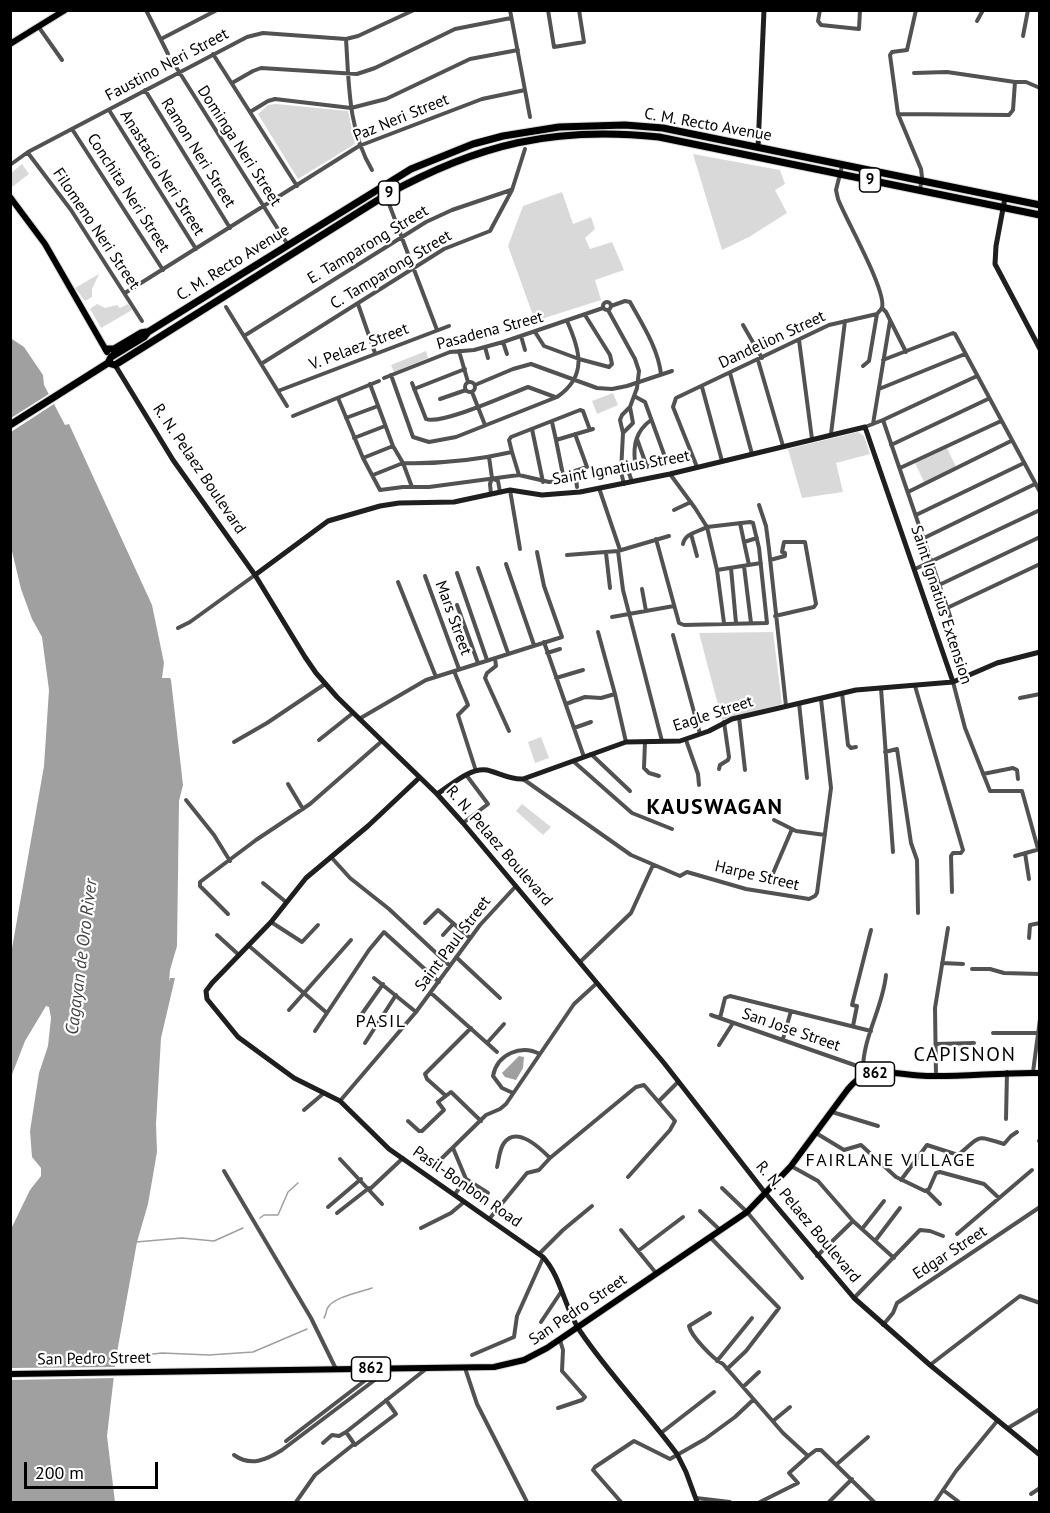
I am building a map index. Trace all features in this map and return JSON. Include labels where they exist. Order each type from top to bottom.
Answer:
[{"type":"highway","name":"C. M. Recto Avenue","points":[[111,362],[148,332],[381,186],[435,158],[483,141],[527,131],[559,127],[625,125],[663,128],[1040,205]]},
{"type":"highway","points":[[527,131],[529,140]]},
{"type":"highway","name":"C. M. Recto Avenue","points":[[10,425],[111,362],[221,299],[386,195],[430,171],[497,146],[564,134],[608,133],[659,137],[1040,214]]},
{"type":"highway","points":[[689,143],[691,133]]},
{"type":"highway","points":[[700,145],[702,136]]},
{"type":"highway","points":[[288,245],[293,253]]},
{"type":"highway","points":[[216,290],[221,299]]},
{"type":"highway","points":[[106,349],[114,349],[141,333],[148,332]]},
{"type":"main road","points":[[10,44],[65,10]]},
{"type":"main road","name":"R. N. Pelaez Boulevard","points":[[10,197],[45,244],[106,349],[111,362]]},
{"type":"main road","name":"862","points":[[866,1075],[936,1076],[1007,1072],[1036,1073]]},
{"type":"main road","name":"San Pedro Street","points":[[10,1374],[427,1369],[512,1364],[536,1354],[560,1339],[747,1212],[791,1166],[854,1083],[866,1075]]},
{"type":"street","points":[[146,10],[168,54]]},
{"type":"street","points":[[161,39],[217,10]]},
{"type":"street","name":"Faustino Neri Street","points":[[10,165],[28,152],[247,37],[263,33],[346,39],[358,36],[414,10]]},
{"type":"street","points":[[510,10],[530,117]]},
{"type":"street","points":[[548,10],[554,47],[584,42],[579,10]]},
{"type":"street","points":[[758,148],[764,10]]},
{"type":"street","points":[[820,10],[818,21],[821,25],[859,29],[860,10]]},
{"type":"street","points":[[916,10],[908,48],[905,51],[892,52],[890,55],[898,114],[920,166],[922,182],[920,190]]},
{"type":"street","points":[[977,21],[983,10]]},
{"type":"street","points":[[1023,36],[1028,10]]},
{"type":"street","points":[[232,83],[261,68],[349,74],[375,68],[455,29],[511,18]]},
{"type":"street","points":[[38,26],[62,60]]},
{"type":"street","points":[[346,39],[351,108],[359,146],[372,170]]},
{"type":"street","points":[[250,112],[268,100],[275,99],[351,108],[386,99],[470,59],[518,50]]},
{"type":"street","points":[[213,54],[297,186]]},
{"type":"street","name":"Dominga Neri Street","points":[[171,60],[288,245]]},
{"type":"street","points":[[914,73],[947,72],[1026,82],[1040,88]]},
{"type":"street","points":[[898,114],[1009,115],[1014,110],[1016,82]]},
{"type":"street","name":"Ramon Neri Street","points":[[145,90],[230,228]]},
{"type":"street","name":"Paz Neri Street","points":[[264,206],[359,146],[482,99],[525,90]]},
{"type":"street","name":"Anastacio Neri Street","points":[[109,110],[196,249]]},
{"type":"street","name":"Conchita Neri Street","points":[[72,129],[163,270]]},
{"type":"street","name":"C. Tamparong Street","points":[[261,364],[456,243],[490,231],[512,190],[525,149]]},
{"type":"street","name":"Filomeno Neri Street","points":[[28,152],[71,210],[142,321]]},
{"type":"street","points":[[842,166],[836,192],[838,199],[878,286],[883,302],[877,314],[869,361],[863,366]]},
{"type":"street","points":[[381,186],[437,330]]},
{"type":"street","name":"E. Tamparong Street","points":[[244,336],[426,222],[452,210],[512,190]]},
{"type":"street","points":[[1005,198],[995,264],[1040,349]]},
{"type":"street","points":[[125,293],[264,206]]},
{"type":"street","points":[[624,484],[621,472],[623,433],[620,425],[621,417],[630,407],[640,376],[638,364],[608,308],[625,301],[630,302],[654,349],[661,374]]},
{"type":"street","points":[[358,304],[375,353]]},
{"type":"street","points":[[226,307],[287,406]]},
{"type":"street","name":"Pasadena Street","points":[[384,378],[450,352],[503,342],[608,308]]},
{"type":"street","points":[[882,308],[906,352]]},
{"type":"street","name":"Dandelion Street","points":[[697,468],[675,410],[676,398],[829,325],[877,314]]},
{"type":"street","points":[[535,332],[542,345],[609,367],[612,364],[610,355],[585,315]]},
{"type":"street","points":[[391,375],[410,431],[415,438],[431,442],[456,437],[556,397],[565,391],[578,370],[579,359],[576,342],[567,321]]},
{"type":"street","points":[[831,434],[845,321]]},
{"type":"street","points":[[873,424],[890,321]]},
{"type":"street","points":[[743,325],[760,359],[783,446]]},
{"type":"street","name":"V. Pelaez Street","points":[[278,391],[449,326]]},
{"type":"street","points":[[883,360],[955,334],[1040,492]]},
{"type":"street","points":[[521,336],[525,350]]},
{"type":"street","points":[[799,340],[812,439]]},
{"type":"street","points":[[503,342],[507,354]]},
{"type":"street","points":[[485,347],[488,358]]},
{"type":"street","points":[[459,351],[468,382],[465,386],[466,390]]},
{"type":"street","points":[[879,389],[965,354]]},
{"type":"street","name":"R. N. Pelaez Boulevard","points":[[111,362],[172,460],[255,574],[305,657],[325,684],[358,719],[437,794],[463,823],[580,962],[766,1194],[854,1298],[883,1326],[1040,1455]]},
{"type":"street","points":[[475,385],[531,364],[597,388],[612,389],[672,370]]},
{"type":"street","points":[[414,389],[465,369]]},
{"type":"street","points":[[730,373],[752,454]]},
{"type":"street","points":[[865,427],[976,376]]},
{"type":"street","points":[[293,417],[379,381]]},
{"type":"street","points":[[468,382],[475,385]]},
{"type":"street","points":[[412,383],[428,420],[452,416],[529,387],[556,397]]},
{"type":"street","points":[[370,384],[393,446],[403,463],[412,487]]},
{"type":"street","points":[[475,385],[472,392],[485,425]]},
{"type":"street","points":[[702,387],[722,461]]},
{"type":"street","points":[[440,399],[466,390],[472,392]]},
{"type":"street","points":[[634,396],[645,402],[665,457],[663,462],[641,468],[635,462],[634,450],[642,428],[651,420]]},
{"type":"street","points":[[338,398],[363,458],[380,490],[429,487],[519,475],[543,482],[576,479]]},
{"type":"street","points":[[891,445],[989,399]]},
{"type":"street","points":[[346,418],[378,406]]},
{"type":"street","points":[[623,433],[633,423],[630,407]]},
{"type":"street","points":[[519,475],[509,438],[581,410],[591,430],[556,440]]},
{"type":"street","points":[[884,420],[951,619]]},
{"type":"street","points":[[900,468],[1001,421]]},
{"type":"street","points":[[552,422],[564,480]]},
{"type":"street","points":[[354,438],[385,426]]},
{"type":"street","name":"Saint Ignatius Street","points":[[255,574],[313,531],[336,518],[389,504],[454,502],[510,490],[546,495],[624,484],[865,427]]},
{"type":"street","name":"Saint Ignatius Extension","points":[[865,427],[953,682],[965,728],[990,791],[1022,790],[1039,849]]},
{"type":"street","points":[[532,429],[543,482]]},
{"type":"street","points":[[575,434],[587,466],[586,469],[575,471],[577,487]]},
{"type":"street","points":[[637,438],[646,467]]},
{"type":"street","points":[[908,492],[1011,441]]},
{"type":"street","points":[[363,458],[393,446]]},
{"type":"street","points":[[373,475],[403,463],[426,464],[512,452]]},
{"type":"street","points":[[489,457],[492,478],[491,494]]},
{"type":"street","points":[[916,515],[1024,463]]},
{"type":"street","points":[[622,465],[628,470],[632,482]]},
{"type":"street","points":[[670,474],[707,527],[717,570],[724,623]]},
{"type":"street","points":[[492,478],[498,481],[500,492]]},
{"type":"street","points":[[924,538],[1035,484]]},
{"type":"street","points":[[599,488],[619,551],[622,590],[662,742]]},
{"type":"street","points":[[510,490],[520,549]]},
{"type":"street","points":[[674,510],[691,502]]},
{"type":"street","points":[[759,505],[766,526],[786,706]]},
{"type":"street","points":[[915,569],[1040,510]]},
{"type":"street","points":[[740,523],[747,566],[751,623]]},
{"type":"street","points":[[656,539],[678,620],[682,624],[765,624],[768,621],[761,563],[753,523],[707,527],[691,534],[684,539],[683,544]]},
{"type":"street","points":[[691,534],[697,556]]},
{"type":"street","points":[[567,555],[619,551],[669,536]]},
{"type":"street","points":[[939,585],[1040,537]]},
{"type":"street","points":[[744,542],[757,538]]},
{"type":"street","points":[[770,560],[785,555],[782,552],[784,542],[804,542],[816,604],[814,607],[775,616]]},
{"type":"street","points":[[358,719],[419,684],[436,677],[562,637],[544,586],[537,552]]},
{"type":"street","points":[[606,553],[610,588]]},
{"type":"street","points":[[717,570],[761,563]]},
{"type":"street","points":[[506,564],[534,645]]},
{"type":"street","points":[[947,608],[1040,564]]},
{"type":"street","points":[[478,568],[508,653]]},
{"type":"street","points":[[731,568],[736,623]]},
{"type":"street","points":[[457,573],[487,660]]},
{"type":"street","points":[[177,628],[190,622],[255,574]]},
{"type":"street","name":"Mars Street","points":[[425,576],[468,706],[458,713],[476,771]]},
{"type":"street","points":[[398,582],[436,677]]},
{"type":"street","points":[[642,589],[646,611]]},
{"type":"street","points":[[457,606],[478,663]]},
{"type":"street","points":[[612,617],[674,606]]},
{"type":"street","points":[[598,632],[626,742]]},
{"type":"street","points":[[673,635],[700,734]]},
{"type":"street","points":[[544,642],[584,757]]},
{"type":"street","points":[[547,653],[560,649]]},
{"type":"street","name":"Eagle Street","points":[[524,779],[626,742],[686,740],[739,717],[842,693],[881,687],[953,682],[1004,660],[1040,652]]},
{"type":"street","points":[[495,658],[496,666],[484,678],[509,731]]},
{"type":"street","points":[[556,678],[584,670]]},
{"type":"street","points":[[234,742],[325,684]]},
{"type":"street","points":[[915,686],[963,850],[961,853],[951,855],[952,892]]},
{"type":"street","points":[[881,687],[892,852]]},
{"type":"street","points":[[842,693],[848,745],[851,748],[856,747]]},
{"type":"street","points":[[566,704],[585,697],[601,698],[615,694]]},
{"type":"street","points":[[1020,698],[1040,694]]},
{"type":"street","name":"Harpe Street","points":[[524,779],[615,845],[653,865],[680,876],[687,872],[746,889],[809,899],[817,893],[831,788],[821,699]]},
{"type":"street","points":[[799,703],[807,778]]},
{"type":"street","points":[[319,740],[353,713]]},
{"type":"street","points":[[739,717],[745,770]]},
{"type":"street","points":[[574,728],[591,722]]},
{"type":"street","points":[[719,769],[720,765],[729,759],[724,722]]},
{"type":"street","points":[[686,740],[698,774],[699,784]]},
{"type":"street","points":[[228,914],[200,883],[202,880],[303,809],[382,741]]},
{"type":"street","points":[[645,742],[644,768],[649,773],[659,776]]},
{"type":"street","points":[[885,752],[897,749],[911,843],[917,860],[918,913]]},
{"type":"street","points":[[591,754],[630,791]]},
{"type":"street","points":[[573,761],[633,813],[672,829]]},
{"type":"street","points":[[983,774],[1013,768],[1017,770],[1018,779]]},
{"type":"street","points":[[437,794],[476,771],[485,770],[524,779]]},
{"type":"street","points":[[463,823],[488,804],[467,776]]},
{"type":"street","name":"Pasil-Bonbon Road","points":[[420,778],[306,878],[271,922],[208,987],[207,999],[226,1024],[249,1046],[294,1078],[340,1101],[379,1141],[541,1256],[553,1269],[577,1327],[677,1454],[697,1501]]},
{"type":"street","points":[[288,784],[303,809]]},
{"type":"street","points":[[186,800],[230,861]]},
{"type":"street","points":[[774,820],[792,829],[825,835]]},
{"type":"street","points":[[771,878],[792,829]]},
{"type":"street","points":[[1015,856],[1039,849]]},
{"type":"street","points":[[1025,853],[1029,879]]},
{"type":"street","points":[[331,857],[350,878],[389,909],[450,966]]},
{"type":"street","points":[[580,962],[631,913],[653,865]]},
{"type":"street","points":[[262,883],[286,902]]},
{"type":"street","name":"Saint Paul Street","points":[[340,1101],[416,1012],[496,905],[516,886]]},
{"type":"street","points":[[425,923],[436,910],[471,938]]},
{"type":"street","points":[[271,922],[302,942],[318,925]]},
{"type":"street","points":[[1029,938],[1030,925],[1040,923]]},
{"type":"street","points":[[443,935],[453,924]]},
{"type":"street","points":[[936,1076],[935,1008],[948,928]]},
{"type":"street","points":[[853,1026],[857,1006],[852,1005],[871,930]]},
{"type":"street","points":[[315,1031],[369,950],[384,932],[439,982]]},
{"type":"street","points":[[217,936],[239,955]]},
{"type":"street","points":[[289,1010],[351,940]]},
{"type":"street","points":[[248,945],[327,1013]]},
{"type":"street","points":[[456,957],[500,998]]},
{"type":"street","points":[[942,963],[963,964]]},
{"type":"street","points":[[972,969],[1040,974]]},
{"type":"street","points":[[866,1075],[863,1068],[871,1031],[883,998],[886,975]]},
{"type":"street","points":[[374,978],[416,1012]]},
{"type":"street","points":[[437,1163],[490,1113],[502,1108],[574,1004],[597,983]]},
{"type":"street","points":[[359,1018],[383,984]]},
{"type":"street","points":[[431,993],[497,1052]]},
{"type":"street","points":[[365,1043],[396,995]]},
{"type":"street","points":[[720,1018],[724,1000],[728,996],[871,1031]]},
{"type":"street","points":[[783,1039],[791,1011]]},
{"type":"street","name":"San Jose Street","points":[[711,1015],[863,1068]]},
{"type":"street","points":[[1036,1073],[1037,1033],[1040,1020]]},
{"type":"street","points":[[719,1045],[733,1023]]},
{"type":"street","points":[[487,1043],[504,1024]]},
{"type":"street","points":[[445,1096],[427,1079],[425,1074],[471,1028]]},
{"type":"street","points":[[993,1033],[1037,1033]]},
{"type":"street","points":[[936,1044],[974,1043]]},
{"type":"street","points":[[513,1093],[498,1083],[493,1076],[494,1070],[513,1050],[531,1050],[540,1054]]},
{"type":"street","points":[[1006,1119],[1007,1072]]},
{"type":"street","points":[[660,1100],[678,1082]]},
{"type":"street","points":[[490,1218],[527,1173],[539,1170],[550,1158],[642,1084],[647,1086],[660,1100],[675,1119],[675,1123],[628,1177]]},
{"type":"street","points":[[304,1110],[325,1092]]},
{"type":"street","points":[[408,1122],[422,1131],[444,1110],[438,1102],[453,1092],[481,1121]]},
{"type":"street","points":[[831,1112],[878,1126]]},
{"type":"street","points":[[902,1180],[927,1145],[958,1155],[976,1138],[985,1137],[1004,1144],[1017,1132]]},
{"type":"street","points":[[816,1133],[844,1150],[861,1145],[902,1180],[927,1191],[940,1204]]},
{"type":"street","points":[[497,1167],[503,1144],[513,1138],[530,1141],[550,1158]]},
{"type":"street","points":[[453,1148],[466,1179],[488,1193]]},
{"type":"street","points":[[337,1213],[403,1158]]},
{"type":"street","points":[[340,1159],[382,1204]]},
{"type":"street","points":[[791,1166],[818,1181],[853,1221],[894,1258]]},
{"type":"street","points":[[957,1234],[1032,1170]]},
{"type":"street","points":[[224,1171],[311,1318],[336,1369]]},
{"type":"street","points":[[927,1191],[936,1173],[940,1172],[984,1184],[999,1198]]},
{"type":"street","points":[[328,1207],[361,1179]]},
{"type":"street","points":[[454,1194],[466,1179]]},
{"type":"street","points":[[722,1188],[747,1212],[801,1278]]},
{"type":"street","points":[[422,1227],[451,1213],[465,1201]]},
{"type":"street","points":[[862,1229],[884,1201]]},
{"type":"street","points":[[472,1355],[514,1337],[517,1316],[541,1256],[563,1230],[592,1206]]},
{"type":"street","name":"Edgar Street","points":[[883,1326],[897,1303],[1040,1207]]},
{"type":"street","points":[[875,1241],[900,1208]]},
{"type":"street","points":[[700,1211],[720,1230]]},
{"type":"street","points":[[638,1251],[683,1217]]},
{"type":"street","points":[[817,1256],[853,1221]]},
{"type":"street","points":[[621,1230],[656,1274]]},
{"type":"street","points":[[854,1298],[921,1230],[943,1236]]},
{"type":"street","points":[[710,1237],[779,1308],[746,1351],[728,1369]]},
{"type":"street","points":[[541,1322],[561,1292]]},
{"type":"street","points":[[930,1365],[1020,1296],[1040,1303]]},
{"type":"street","points":[[710,1313],[690,1324],[689,1328],[717,1361],[728,1369],[753,1400],[808,1456]]},
{"type":"street","points":[[717,1361],[752,1318]]},
{"type":"street","points":[[558,1408],[585,1397],[562,1371],[563,1350],[560,1339]]},
{"type":"street","points":[[465,1368],[477,1404],[527,1503]]},
{"type":"street","points":[[286,1441],[367,1379],[373,1369]]},
{"type":"street","points":[[234,1455],[250,1463],[268,1459],[388,1369]]},
{"type":"street","points":[[323,1443],[332,1435],[339,1436],[346,1432],[427,1369]]},
{"type":"street","points":[[743,1386],[759,1372]]},
{"type":"street","points":[[660,1433],[714,1392]]},
{"type":"street","points":[[296,1503],[315,1475],[396,1414],[386,1400]]},
{"type":"street","points":[[621,1503],[600,1480],[593,1470],[595,1467],[634,1441],[669,1459],[705,1439],[735,1417],[753,1400]]},
{"type":"street","points":[[773,1421],[790,1407]]},
{"type":"street","points":[[1008,1428],[1040,1408]]},
{"type":"street","points":[[935,1503],[956,1471],[998,1420]]},
{"type":"street","points":[[346,1432],[354,1444]]},
{"type":"street","points":[[837,1464],[868,1437]]},
{"type":"street","points":[[760,1503],[798,1483],[789,1473],[808,1456],[820,1449],[873,1502]]},
{"type":"street","points":[[829,1503],[852,1479]]},
{"type":"street","points":[[1031,1494],[1040,1488]]},
{"type":"street","points":[[944,1490],[959,1503]]},
{"type":"street","points":[[697,1501],[730,1503]]},
{"type":"shaded area","points":[[268,105],[348,111],[355,144],[298,179],[258,114]]},
{"type":"shaded area","points":[[693,154],[780,170],[785,184],[775,190],[787,213],[749,237],[722,250]]},
{"type":"shaded area","points":[[22,164],[29,174],[12,187],[11,173]]},
{"type":"shaded area","points":[[562,192],[573,224],[591,217],[595,229],[585,238],[590,249],[612,242],[624,270],[595,280],[601,300],[535,321],[508,246],[523,206]]},
{"type":"shaded area","points":[[99,274],[92,289],[92,297],[85,301],[75,288]]},
{"type":"shaded area","points":[[97,304],[105,308],[117,305],[120,308],[128,304],[132,310],[101,328],[90,309]]},
{"type":"shaded area","points":[[426,351],[428,358],[394,372],[391,365]]},
{"type":"shaded area","points":[[613,393],[618,405],[597,414],[592,401]]},
{"type":"shaded area","points":[[858,432],[864,436],[870,454],[836,463],[843,492],[802,498],[788,449]]},
{"type":"shaded area","points":[[947,448],[956,467],[924,482],[915,463]]},
{"type":"shaded area","points":[[773,632],[782,704],[722,720],[699,633]]},
{"type":"shaded area","points":[[541,737],[549,758],[535,763],[528,742]]},
{"type":"shaded area","points":[[522,804],[551,827],[543,835],[516,811]]},
{"type":"water","name":"Cagayan de Oro River","points":[[10,335],[24,347],[43,375],[44,385],[65,425],[69,424],[152,605],[164,663],[162,678],[171,680],[183,785],[179,801],[177,946],[169,982],[170,978],[175,978],[161,1038],[156,1124],[157,1152],[148,1204],[137,1242],[116,1358],[107,1436],[115,1502],[11,1502],[11,1229],[30,1190],[41,1176],[41,1168],[32,1157],[30,1131],[39,1073],[48,1046],[51,1018],[49,1007],[46,1006],[25,1041],[11,1077],[11,954],[44,766],[49,690],[42,637],[32,619],[21,589],[11,547]]},
{"type":"water","points":[[519,1056],[524,1057],[523,1068],[516,1080],[505,1077],[502,1073]]},
{"type":"pier","points":[[52,392],[57,402],[11,432],[11,418]]},
{"type":"pier","points":[[118,1367],[117,1378],[10,1380],[11,1368]]},
{"type":"waterway","points":[[260,1218],[264,1215],[278,1215],[288,1192],[298,1183]]},
{"type":"waterway","points":[[136,1242],[182,1238],[214,1241],[243,1228]]},
{"type":"waterway","points":[[324,1318],[327,1309],[335,1301],[372,1288]]},
{"type":"waterway","points":[[115,1358],[162,1353],[209,1355],[253,1352],[307,1329]]},
{"type":"district","name":"KAUSWAGAN","points":[[715,808]]},
{"type":"district","name":"PASIL","points":[[381,1022]]},
{"type":"district","name":"CAPISNON","points":[[965,1055]]},
{"type":"district","name":"FAIRLANE VILLAGE","points":[[891,1161]]}]
